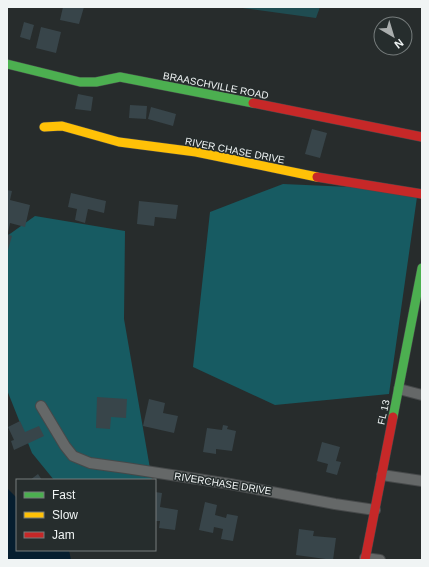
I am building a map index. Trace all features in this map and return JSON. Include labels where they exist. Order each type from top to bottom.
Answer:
[{"type":"street","name":"BRAASCHVILLE ROAD","points":[[7,64],[80,82],[100,82],[111,78],[120,77],[422,136]]},
{"type":"street","name":"RIVER CHASE DRIVE","points":[[44,127],[62,126],[119,142],[196,152],[309,176],[422,194]]},
{"type":"street","name":"FL 13","points":[[365,559],[422,268]]},
{"type":"street","points":[[399,389],[422,395]]},
{"type":"street","name":"RIVERCHASE DRIVE","points":[[41,406],[65,446],[73,456],[90,463],[230,484],[375,510]]},
{"type":"street","points":[[382,474],[422,481]]},
{"type":"street","points":[[365,559],[380,560]]},
{"type":"shaded area","points":[[235,7],[320,7],[316,18]]},
{"type":"shaded area","points":[[283,184],[418,190],[389,394],[275,405],[193,367],[210,212]]},
{"type":"shaded area","points":[[35,216],[125,231],[124,319],[152,479],[53,479],[32,453],[7,390],[7,236]]},
{"type":"shaded area","points":[[7,488],[16,497],[16,551],[69,551],[71,560],[7,560]]},
{"type":"building","points":[[63,7],[84,7],[79,24],[60,20]]},
{"type":"building","points":[[24,22],[34,25],[30,40],[20,37]]},
{"type":"building","points":[[41,27],[61,32],[56,53],[36,48]]},
{"type":"building","points":[[78,94],[93,97],[91,111],[75,109]]},
{"type":"building","points":[[130,105],[147,106],[146,119],[129,118]]},
{"type":"building","points":[[151,107],[176,114],[173,126],[148,119]]},
{"type":"building","points":[[312,129],[327,133],[320,158],[305,154]]},
{"type":"building","points":[[7,190],[12,191],[10,200],[30,205],[25,227],[10,223],[8,233]]},
{"type":"building","points":[[71,193],[106,201],[104,213],[88,209],[85,223],[75,220],[77,209],[68,207]]},
{"type":"building","points":[[139,201],[178,205],[176,219],[155,217],[154,226],[137,224]]},
{"type":"building","points":[[7,234],[12,236],[8,250],[7,249]]},
{"type":"building","points":[[97,397],[127,399],[126,418],[111,417],[110,429],[96,428]]},
{"type":"building","points":[[149,399],[165,403],[163,413],[178,416],[174,433],[143,426]]},
{"type":"building","points":[[20,421],[25,432],[39,426],[44,436],[14,450],[11,441],[14,440],[8,427]]},
{"type":"building","points":[[223,425],[228,426],[227,429],[236,431],[232,451],[216,449],[216,454],[203,452],[207,428],[222,430]]},
{"type":"building","points":[[322,442],[340,447],[336,461],[341,462],[337,475],[326,472],[328,464],[317,461]]},
{"type":"building","points":[[38,474],[41,479],[31,479]]},
{"type":"building","points":[[156,492],[162,493],[160,507],[178,510],[175,530],[159,528],[160,521],[156,521]]},
{"type":"building","points":[[205,502],[217,505],[215,515],[226,518],[227,514],[238,516],[233,541],[221,539],[223,529],[214,527],[213,533],[199,530]]},
{"type":"building","points":[[299,529],[314,531],[313,536],[336,538],[333,560],[296,555]]},
{"type":"traffic: fast","points":[[7,64],[80,82],[96,82],[120,77],[253,103]]},
{"type":"traffic: fast","points":[[393,417],[422,268]]},
{"type":"traffic: slow","points":[[44,127],[62,126],[119,142],[196,152],[317,177]]},
{"type":"traffic: jam","points":[[253,103],[422,137]]},
{"type":"traffic: jam","points":[[317,177],[422,194]]},
{"type":"traffic: jam","points":[[365,560],[393,417]]}]
